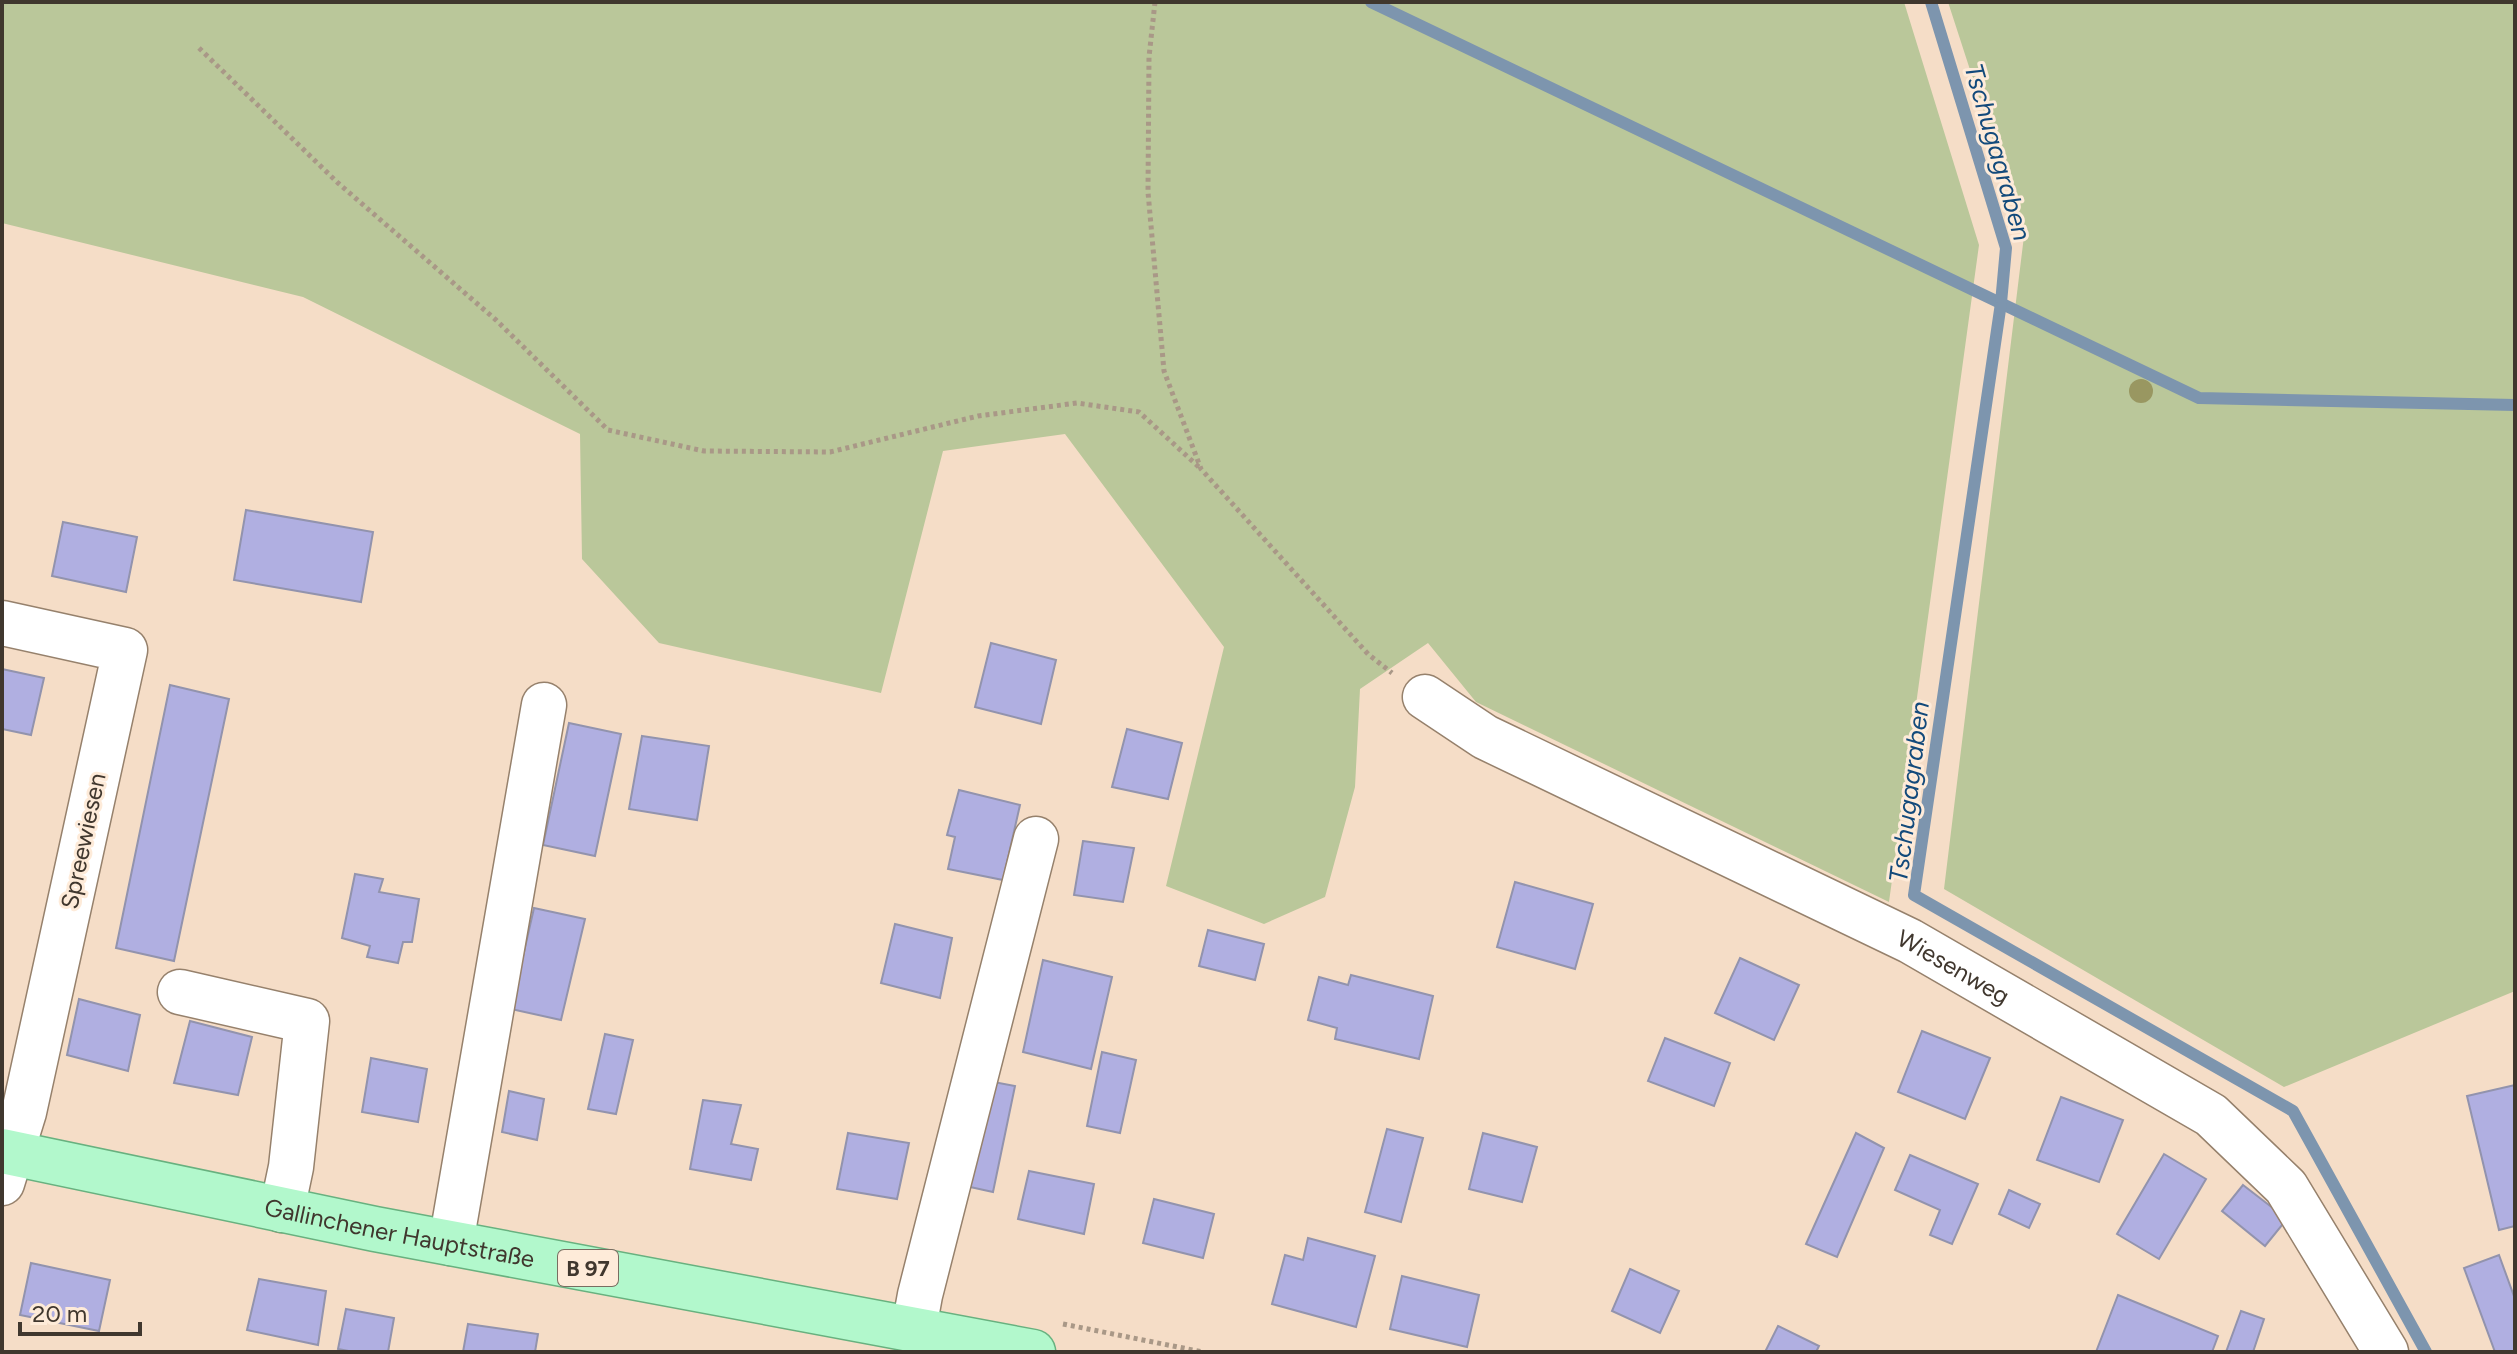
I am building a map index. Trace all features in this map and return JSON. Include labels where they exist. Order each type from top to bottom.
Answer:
[{"type":"main road","name":"Gallinchener Hauptstraße","points":[[5,1162],[282,1210],[1033,1352]]},
{"type":"street","name":"Spreewiesen","points":[[2,623],[125,650],[24,1112],[5,1162]]},
{"type":"street","name":"Wiesenweg","points":[[1425,697],[1485,737],[1910,941],[2211,1115],[2286,1187],[2386,1352]]},
{"type":"street","points":[[451,1243],[544,705]]},
{"type":"street","points":[[914,1328],[1036,839]]},
{"type":"street","points":[[180,992],[307,1021],[291,1167],[282,1210]]},
{"type":"path","points":[[1155,2],[1149,57],[1148,192],[1164,371],[1201,469]]},
{"type":"path","points":[[199,48],[338,183],[496,320],[608,430],[704,451],[830,452],[978,416],[1077,403],[1139,412],[1201,469],[1368,654],[1425,697]]},
{"type":"green space","points":[[2,2],[1904,2],[1979,245],[1889,902],[1476,702],[1428,643],[1360,689],[1355,787],[1325,897],[1264,924],[1166,886],[1224,647],[1065,434],[943,451],[881,693],[659,643],[582,559],[580,434],[303,297],[2,223]]},
{"type":"green space","points":[[1948,2],[2515,2],[2515,991],[2284,1087],[1944,889],[2024,236]]},
{"type":"building","points":[[246,510],[373,532],[361,602],[234,580]]},
{"type":"building","points":[[63,522],[137,537],[126,592],[52,576]]},
{"type":"building","points":[[991,643],[1056,660],[1041,724],[975,707]]},
{"type":"building","points":[[2,669],[44,678],[31,735],[2,729]]},
{"type":"building","points":[[170,685],[229,699],[174,961],[116,948]]},
{"type":"building","points":[[569,723],[621,734],[595,856],[543,845]]},
{"type":"building","points":[[1127,729],[1182,743],[1168,799],[1112,787]]},
{"type":"building","points":[[642,736],[709,746],[697,820],[629,809]]},
{"type":"building","points":[[959,790],[1020,805],[1003,880],[948,869],[955,837],[947,835]]},
{"type":"building","points":[[1083,841],[1134,848],[1123,902],[1074,895]]},
{"type":"building","points":[[355,874],[383,879],[379,892],[419,899],[412,942],[403,942],[398,963],[367,957],[370,946],[342,938]]},
{"type":"building","points":[[1515,882],[1593,904],[1575,969],[1497,947]]},
{"type":"building","points":[[534,908],[585,919],[561,1020],[511,1009]]},
{"type":"building","points":[[895,924],[952,938],[940,998],[881,983]]},
{"type":"building","points":[[1208,930],[1264,944],[1255,980],[1199,966]]},
{"type":"building","points":[[1740,958],[1799,985],[1774,1040],[1715,1013]]},
{"type":"building","points":[[1043,960],[1112,977],[1091,1069],[1023,1052]]},
{"type":"building","points":[[1351,975],[1433,996],[1419,1059],[1335,1039],[1337,1028],[1308,1020],[1319,977],[1348,985]]},
{"type":"building","points":[[79,999],[140,1015],[128,1071],[67,1055]]},
{"type":"building","points":[[190,1021],[252,1037],[238,1095],[174,1083]]},
{"type":"building","points":[[1922,1031],[1990,1058],[1965,1119],[1898,1092]]},
{"type":"building","points":[[605,1034],[633,1040],[616,1114],[588,1109]]},
{"type":"building","points":[[1665,1038],[1730,1063],[1714,1106],[1648,1081]]},
{"type":"building","points":[[1102,1052],[1136,1060],[1120,1133],[1087,1126]]},
{"type":"building","points":[[371,1058],[427,1069],[418,1122],[362,1112]]},
{"type":"building","points":[[983,1080],[1015,1086],[993,1192],[961,1185]]},
{"type":"building","points":[[2515,1085],[2515,1226],[2499,1230],[2467,1096]]},
{"type":"building","points":[[509,1091],[544,1099],[537,1140],[502,1132]]},
{"type":"building","points":[[2061,1097],[2123,1120],[2099,1182],[2037,1160]]},
{"type":"building","points":[[703,1100],[741,1105],[731,1144],[758,1149],[751,1180],[690,1169]]},
{"type":"building","points":[[1387,1129],[1423,1138],[1401,1222],[1365,1212]]},
{"type":"building","points":[[848,1133],[909,1143],[897,1199],[837,1189]]},
{"type":"building","points":[[1483,1133],[1537,1147],[1522,1202],[1469,1189]]},
{"type":"building","points":[[1856,1133],[1884,1148],[1837,1257],[1806,1244]]},
{"type":"building","points":[[2164,1154],[2206,1179],[2159,1259],[2117,1234]]},
{"type":"building","points":[[1910,1155],[1978,1184],[1952,1244],[1930,1235],[1940,1210],[1895,1190]]},
{"type":"building","points":[[1029,1171],[1094,1184],[1084,1234],[1018,1219]]},
{"type":"building","points":[[2243,1185],[2287,1219],[2265,1246],[2222,1211]]},
{"type":"building","points":[[2009,1190],[2040,1204],[2029,1228],[1999,1214]]},
{"type":"building","points":[[1154,1199],[1214,1214],[1203,1258],[1143,1243]]},
{"type":"building","points":[[1308,1238],[1375,1256],[1356,1327],[1272,1304],[1285,1255],[1303,1260]]},
{"type":"building","points":[[2499,1255],[2515,1299],[2515,1352],[2495,1352],[2464,1268]]},
{"type":"building","points":[[31,1263],[110,1280],[99,1331],[20,1315]]},
{"type":"building","points":[[1630,1269],[1679,1291],[1660,1333],[1612,1311]]},
{"type":"building","points":[[1402,1276],[1479,1295],[1467,1347],[1390,1329]]},
{"type":"building","points":[[259,1279],[326,1291],[318,1345],[247,1330]]},
{"type":"building","points":[[2118,1295],[2218,1336],[2212,1352],[2096,1352]]},
{"type":"building","points":[[346,1309],[394,1318],[388,1352],[338,1349]]},
{"type":"building","points":[[2241,1311],[2264,1319],[2253,1352],[2226,1352]]},
{"type":"building","points":[[468,1324],[538,1334],[535,1352],[463,1352]]},
{"type":"building","points":[[1778,1326],[1819,1346],[1816,1352],[1765,1352]]},
{"type":"waterway","points":[[1371,2],[2199,398],[2515,405]]},
{"type":"waterway","name":"Tschugagraben","points":[[1931,2],[2006,248],[2001,303],[1914,895],[2293,1111],[2426,1352]]}]
